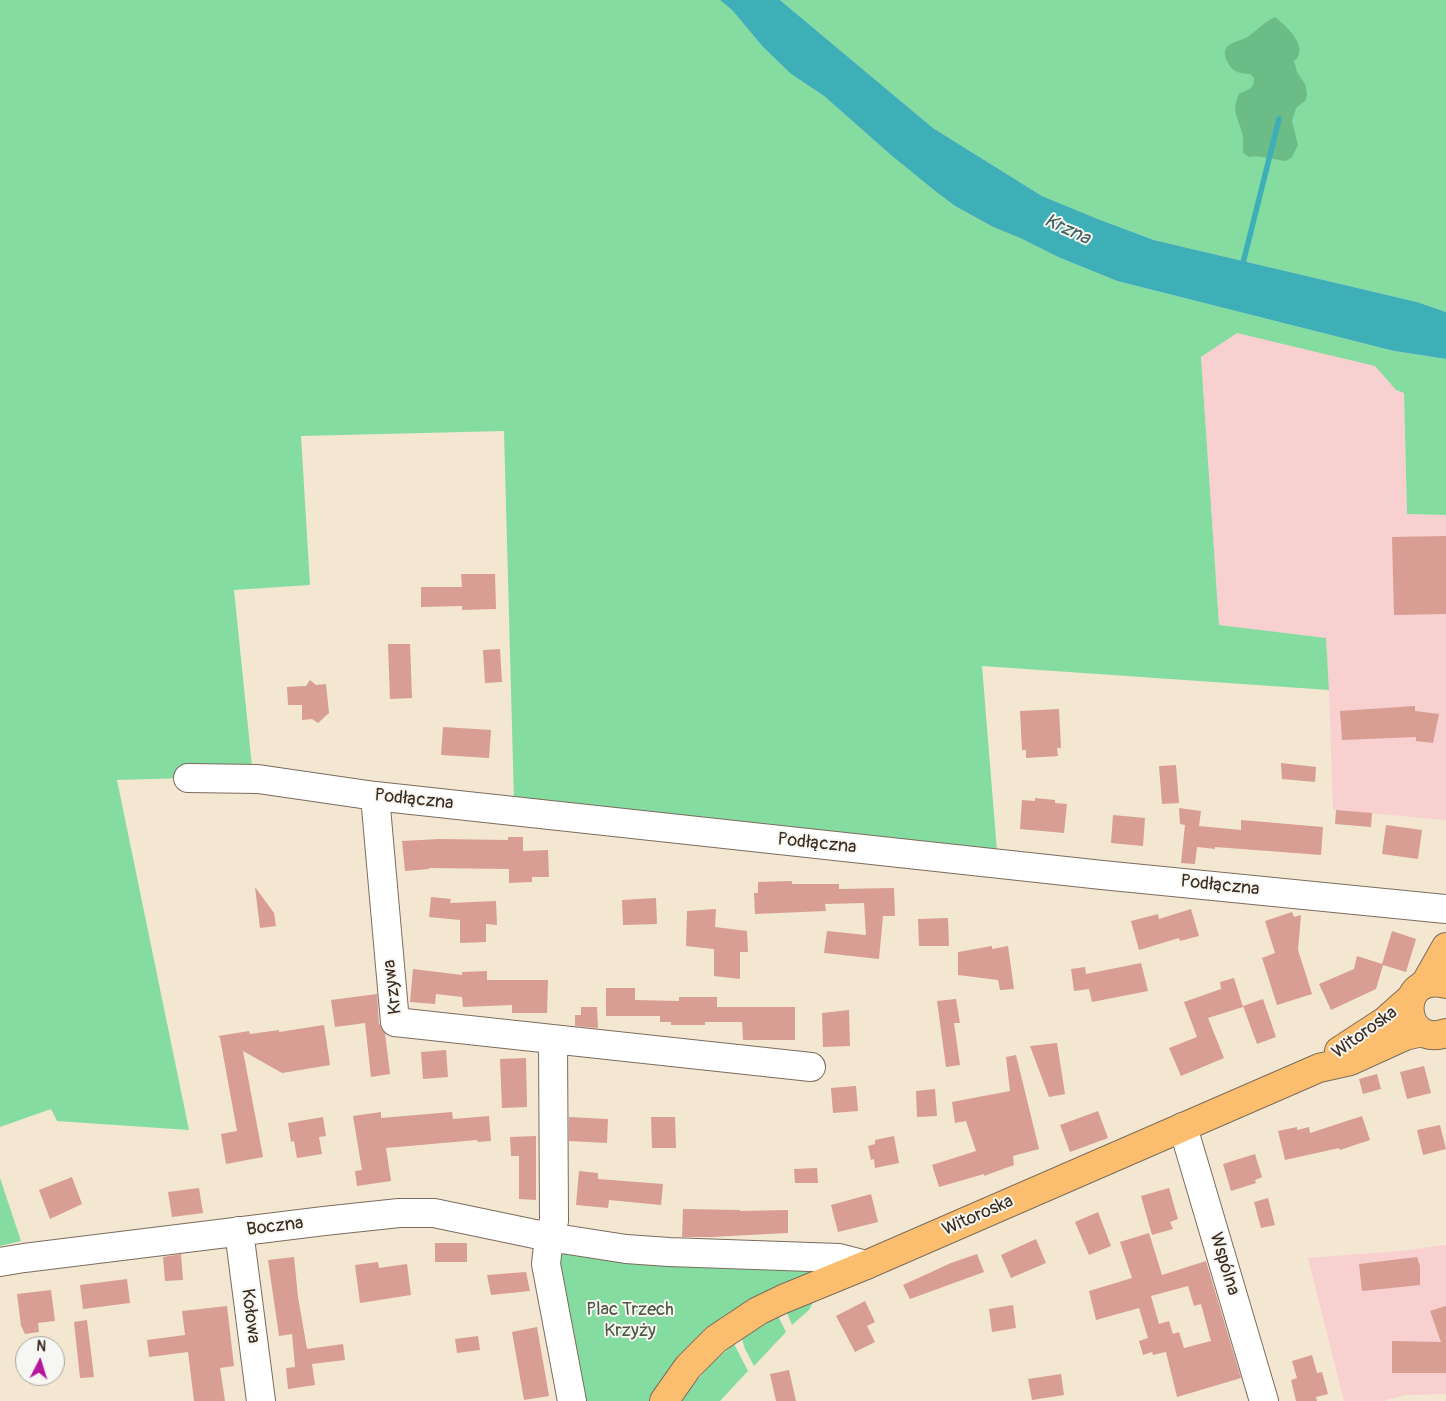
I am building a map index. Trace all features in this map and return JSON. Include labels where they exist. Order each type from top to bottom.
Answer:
[{"type":"main road","name":"Witoroska","points":[[1438,1037],[1414,1024],[1409,1014],[1427,989],[1446,947]]},
{"type":"main road","name":"Witoroska","points":[[1319,1068],[1343,1048],[1385,1021],[1427,989]]},
{"type":"main road","name":"Witoroska","points":[[664,1401],[688,1367],[716,1339],[758,1311],[783,1299],[866,1265],[1319,1068],[1350,1061],[1405,1036],[1438,1037]]},
{"type":"street","name":"Podłączna","points":[[188,778],[258,779],[376,796],[1102,875],[1446,909]]},
{"type":"street","name":"Krzywa","points":[[376,796],[395,1022],[811,1067]]},
{"type":"street","points":[[553,1040],[554,1221],[548,1237],[546,1264],[572,1401]]},
{"type":"street","name":"Wspólna","points":[[1183,1127],[1264,1401]]},
{"type":"street","name":"Boczna","points":[[0,1262],[239,1231],[390,1214],[434,1213],[548,1237]]},
{"type":"street","name":"Kołowa","points":[[239,1231],[261,1401]]},
{"type":"street","points":[[548,1237],[626,1249],[840,1258],[866,1265]]},
{"type":"shaded area","points":[[1237,332],[1375,365],[1396,390],[1404,393],[1407,514],[1446,515],[1446,820],[1333,810],[1326,638],[1219,626],[1201,357]]},
{"type":"shaded area","points":[[1446,1245],[1446,1394],[1405,1395],[1383,1401],[1344,1401],[1308,1258],[1400,1251]]},
{"type":"green space","points":[[0,0],[720,0],[732,10],[763,47],[791,74],[824,96],[935,191],[955,206],[993,227],[1058,257],[1117,281],[1394,351],[1446,359],[1446,515],[1407,514],[1404,393],[1396,390],[1375,366],[1237,333],[1201,357],[1219,625],[1326,638],[1329,690],[982,666],[997,851],[514,801],[504,431],[301,436],[310,585],[234,590],[253,776],[117,780],[189,1130],[57,1121],[51,1109],[0,1127]]},
{"type":"green space","points":[[780,0],[1446,0],[1446,312],[1417,302],[1154,240],[1042,196],[933,128]]},
{"type":"green space","points":[[1275,17],[1296,38],[1299,54],[1294,61],[1297,72],[1305,84],[1307,93],[1306,100],[1296,108],[1292,121],[1298,145],[1292,157],[1286,161],[1255,156],[1249,157],[1243,153],[1243,135],[1235,110],[1239,94],[1252,87],[1254,78],[1250,74],[1235,71],[1229,65],[1225,51],[1230,44],[1249,36]]},
{"type":"green space","points":[[0,1178],[21,1241],[0,1246]]},
{"type":"green space","name":"Plac Trzech Krzyży","points":[[573,1249],[821,1268],[659,1386],[649,1401],[579,1401],[557,1257]]},
{"type":"green space","points":[[814,1301],[809,1310],[792,1325],[787,1313]]},
{"type":"green space","points":[[778,1316],[786,1332],[754,1366],[742,1339]]},
{"type":"green space","points":[[734,1344],[748,1371],[720,1401],[680,1401],[710,1365]]},
{"type":"water","name":"Krzna","points":[[720,0],[780,0],[933,128],[1042,196],[1154,240],[1417,302],[1446,312],[1446,359],[1394,351],[1117,281],[1058,257],[993,227],[955,206],[935,191],[824,96],[791,74],[763,47],[732,10]]},
{"type":"building","points":[[1446,536],[1446,614],[1394,615],[1392,537]]},
{"type":"building","points":[[461,574],[495,574],[496,609],[462,610],[462,606],[421,607],[421,587],[462,587]]},
{"type":"building","points":[[388,644],[410,644],[412,698],[390,699]]},
{"type":"building","points":[[500,649],[502,682],[485,683],[483,650]]},
{"type":"building","points":[[310,680],[316,685],[326,684],[329,713],[318,723],[312,719],[302,720],[302,705],[288,705],[287,687],[306,686]]},
{"type":"building","points":[[1415,706],[1415,711],[1439,714],[1433,743],[1416,741],[1416,737],[1342,740],[1340,711]]},
{"type":"building","points":[[1059,709],[1061,748],[1057,748],[1058,756],[1026,758],[1026,750],[1022,750],[1020,711]]},
{"type":"building","points":[[443,727],[491,730],[489,758],[441,755]]},
{"type":"building","points":[[1281,763],[1316,767],[1315,782],[1282,779]]},
{"type":"building","points":[[1176,765],[1179,803],[1162,804],[1159,766]]},
{"type":"building","points":[[1035,798],[1055,800],[1055,803],[1067,804],[1064,833],[1020,829],[1022,800],[1035,801]]},
{"type":"building","points":[[1179,808],[1201,811],[1199,826],[1241,830],[1241,820],[1323,827],[1321,855],[1197,847],[1195,864],[1181,863],[1185,825],[1180,824]]},
{"type":"building","points":[[1336,810],[1372,813],[1371,827],[1335,824]]},
{"type":"building","points":[[1113,815],[1145,818],[1143,846],[1111,843]]},
{"type":"building","points":[[1386,825],[1422,830],[1418,859],[1382,854]]},
{"type":"building","points":[[508,837],[523,837],[523,851],[548,850],[549,877],[532,877],[532,882],[509,883],[509,869],[429,868],[405,871],[402,841],[439,839],[508,840]]},
{"type":"building","points":[[792,881],[792,884],[839,884],[839,889],[894,888],[895,916],[883,916],[879,959],[824,953],[827,931],[866,935],[864,903],[825,904],[826,911],[755,914],[754,893],[758,893],[758,882]]},
{"type":"building","points":[[255,887],[274,913],[276,926],[260,928]]},
{"type":"building","points":[[431,897],[451,899],[450,903],[496,901],[497,925],[486,924],[486,942],[460,943],[460,920],[429,917]]},
{"type":"building","points":[[656,898],[657,924],[623,925],[622,900]]},
{"type":"building","points":[[716,909],[715,927],[747,931],[748,952],[740,952],[740,979],[714,976],[714,949],[686,946],[687,911]]},
{"type":"building","points":[[1191,909],[1199,936],[1180,941],[1179,938],[1139,950],[1131,921],[1158,914],[1159,919]]},
{"type":"building","points":[[1292,912],[1294,917],[1301,915],[1298,950],[1312,994],[1277,1005],[1262,958],[1275,953],[1265,921]]},
{"type":"building","points":[[948,918],[949,946],[919,946],[918,919]]},
{"type":"building","points":[[1392,931],[1416,939],[1406,972],[1383,965],[1376,989],[1331,1010],[1319,984],[1354,969],[1357,956],[1382,964]]},
{"type":"building","points":[[992,946],[992,949],[1008,946],[1014,989],[1000,990],[998,980],[958,975],[958,952]]},
{"type":"building","points":[[1141,963],[1148,991],[1092,1002],[1089,989],[1074,991],[1071,969],[1085,967],[1086,974]]},
{"type":"building","points":[[413,969],[462,975],[462,972],[487,971],[487,980],[548,980],[547,1013],[512,1013],[512,1005],[463,1007],[462,997],[436,994],[435,1004],[410,1002]]},
{"type":"building","points":[[1234,978],[1243,1007],[1208,1018],[1224,1058],[1181,1076],[1169,1048],[1197,1037],[1184,1002],[1221,989],[1220,982]]},
{"type":"building","points":[[606,988],[635,988],[635,1000],[679,1001],[679,997],[717,997],[717,1007],[795,1007],[795,1040],[743,1040],[742,1022],[705,1022],[705,1025],[671,1025],[671,1022],[660,1022],[660,1016],[606,1016]]},
{"type":"building","points":[[377,994],[379,1023],[385,1033],[390,1074],[371,1077],[365,1023],[335,1027],[331,1000]]},
{"type":"building","points":[[956,999],[960,1023],[954,1023],[960,1065],[946,1067],[937,1001]]},
{"type":"building","points":[[1263,999],[1276,1037],[1257,1044],[1243,1006]]},
{"type":"building","points":[[581,1007],[597,1007],[598,1028],[575,1026],[575,1015],[581,1015]]},
{"type":"building","points":[[849,1010],[850,1046],[823,1047],[822,1013]]},
{"type":"building","points":[[324,1025],[330,1065],[282,1073],[243,1051],[263,1157],[226,1164],[221,1134],[237,1131],[220,1038],[218,1036],[249,1031],[250,1034],[279,1030],[279,1032]]},
{"type":"building","points":[[1057,1043],[1065,1094],[1049,1097],[1030,1046]]},
{"type":"building","points":[[446,1050],[448,1077],[423,1079],[421,1052]]},
{"type":"building","points":[[1016,1055],[1039,1149],[1013,1156],[1014,1165],[984,1176],[984,1174],[939,1187],[932,1165],[976,1151],[966,1121],[955,1123],[952,1102],[1010,1091],[1006,1057]]},
{"type":"building","points":[[526,1058],[527,1107],[502,1108],[500,1059]]},
{"type":"building","points":[[1424,1066],[1431,1093],[1407,1099],[1400,1072]]},
{"type":"building","points":[[1377,1074],[1381,1089],[1363,1094],[1359,1079]]},
{"type":"building","points":[[856,1086],[858,1111],[833,1113],[831,1088]]},
{"type":"building","points":[[935,1089],[937,1116],[917,1117],[916,1091]]},
{"type":"building","points":[[1098,1111],[1108,1138],[1070,1152],[1060,1125]]},
{"type":"building","points":[[381,1112],[381,1118],[452,1112],[453,1119],[489,1116],[491,1141],[478,1142],[477,1140],[386,1148],[391,1181],[357,1186],[355,1171],[362,1170],[353,1116]]},
{"type":"building","points":[[1362,1116],[1370,1140],[1340,1150],[1339,1148],[1285,1160],[1278,1131],[1297,1127],[1297,1130],[1309,1127],[1310,1133]]},
{"type":"building","points":[[323,1117],[326,1136],[319,1137],[322,1154],[297,1158],[294,1141],[291,1142],[288,1123]]},
{"type":"building","points":[[569,1117],[608,1119],[607,1143],[569,1141]]},
{"type":"building","points":[[651,1117],[675,1117],[676,1148],[652,1148]]},
{"type":"building","points":[[1440,1125],[1446,1149],[1423,1155],[1417,1130]]},
{"type":"building","points":[[536,1136],[536,1200],[519,1199],[519,1156],[511,1156],[510,1137]]},
{"type":"building","points":[[894,1136],[899,1163],[875,1168],[874,1159],[871,1160],[868,1146],[875,1144],[875,1140]]},
{"type":"building","points":[[1255,1154],[1262,1177],[1255,1180],[1256,1183],[1231,1191],[1223,1164]]},
{"type":"building","points":[[817,1168],[818,1183],[795,1183],[794,1169]]},
{"type":"building","points":[[579,1171],[598,1173],[598,1179],[663,1184],[661,1205],[609,1200],[608,1208],[576,1205]]},
{"type":"building","points":[[72,1177],[82,1204],[50,1219],[39,1190]]},
{"type":"building","points":[[199,1188],[203,1213],[172,1217],[168,1192]]},
{"type":"building","points":[[1169,1188],[1178,1219],[1170,1222],[1173,1229],[1152,1235],[1141,1196]]},
{"type":"building","points":[[871,1194],[878,1222],[838,1232],[831,1205]]},
{"type":"building","points":[[1268,1198],[1275,1225],[1261,1228],[1254,1202]]},
{"type":"building","points":[[683,1209],[788,1210],[788,1233],[682,1237]]},
{"type":"building","points":[[1098,1212],[1111,1246],[1089,1255],[1075,1222]]},
{"type":"building","points":[[1149,1233],[1162,1275],[1206,1261],[1241,1378],[1177,1397],[1166,1352],[1153,1355],[1152,1352],[1143,1355],[1139,1341],[1148,1338],[1139,1308],[1096,1320],[1089,1291],[1132,1278],[1120,1242]],"holes":[[[1188,1286],[1194,1306],[1201,1304],[1211,1341],[1184,1348],[1179,1332],[1173,1334],[1169,1321],[1159,1324],[1151,1296]]]},
{"type":"building","points":[[1036,1239],[1046,1263],[1011,1278],[1001,1255]]},
{"type":"building","points":[[435,1243],[467,1243],[467,1262],[435,1262]]},
{"type":"building","points":[[181,1254],[183,1280],[165,1281],[163,1257]]},
{"type":"building","points":[[977,1254],[984,1272],[910,1299],[903,1285],[951,1263]]},
{"type":"building","points":[[294,1257],[298,1297],[307,1349],[343,1344],[345,1360],[312,1364],[315,1385],[288,1389],[286,1368],[295,1367],[292,1334],[279,1336],[268,1260]]},
{"type":"building","points":[[1417,1257],[1420,1266],[1420,1285],[1362,1291],[1359,1264]]},
{"type":"building","points":[[378,1262],[379,1268],[407,1264],[411,1295],[360,1303],[355,1265]]},
{"type":"building","points":[[526,1272],[530,1291],[491,1295],[487,1275]]},
{"type":"building","points":[[127,1279],[130,1303],[83,1309],[80,1285]]},
{"type":"building","points":[[51,1290],[55,1321],[38,1323],[39,1332],[25,1334],[21,1326],[17,1294]]},
{"type":"building","points":[[865,1301],[875,1322],[867,1326],[875,1342],[855,1352],[836,1316]]},
{"type":"building","points":[[1013,1305],[1016,1328],[992,1332],[989,1309]]},
{"type":"building","points":[[227,1306],[234,1366],[220,1368],[225,1401],[194,1401],[188,1352],[149,1357],[147,1340],[185,1335],[182,1311]]},
{"type":"building","points":[[1446,1306],[1446,1373],[1392,1373],[1392,1341],[1441,1342],[1430,1311]]},
{"type":"building","points":[[87,1320],[94,1377],[80,1378],[74,1322]]},
{"type":"building","points":[[537,1327],[549,1396],[524,1400],[512,1332]]},
{"type":"building","points":[[478,1336],[480,1350],[457,1353],[455,1339]]},
{"type":"building","points":[[1312,1355],[1317,1373],[1322,1372],[1328,1394],[1316,1397],[1317,1401],[1296,1401],[1291,1380],[1297,1378],[1292,1361]]},
{"type":"building","points":[[789,1370],[796,1401],[776,1401],[770,1374]]},
{"type":"building","points":[[1061,1374],[1064,1395],[1032,1400],[1028,1379]]},
{"type":"waterway","points":[[1242,267],[1279,119]]}]
